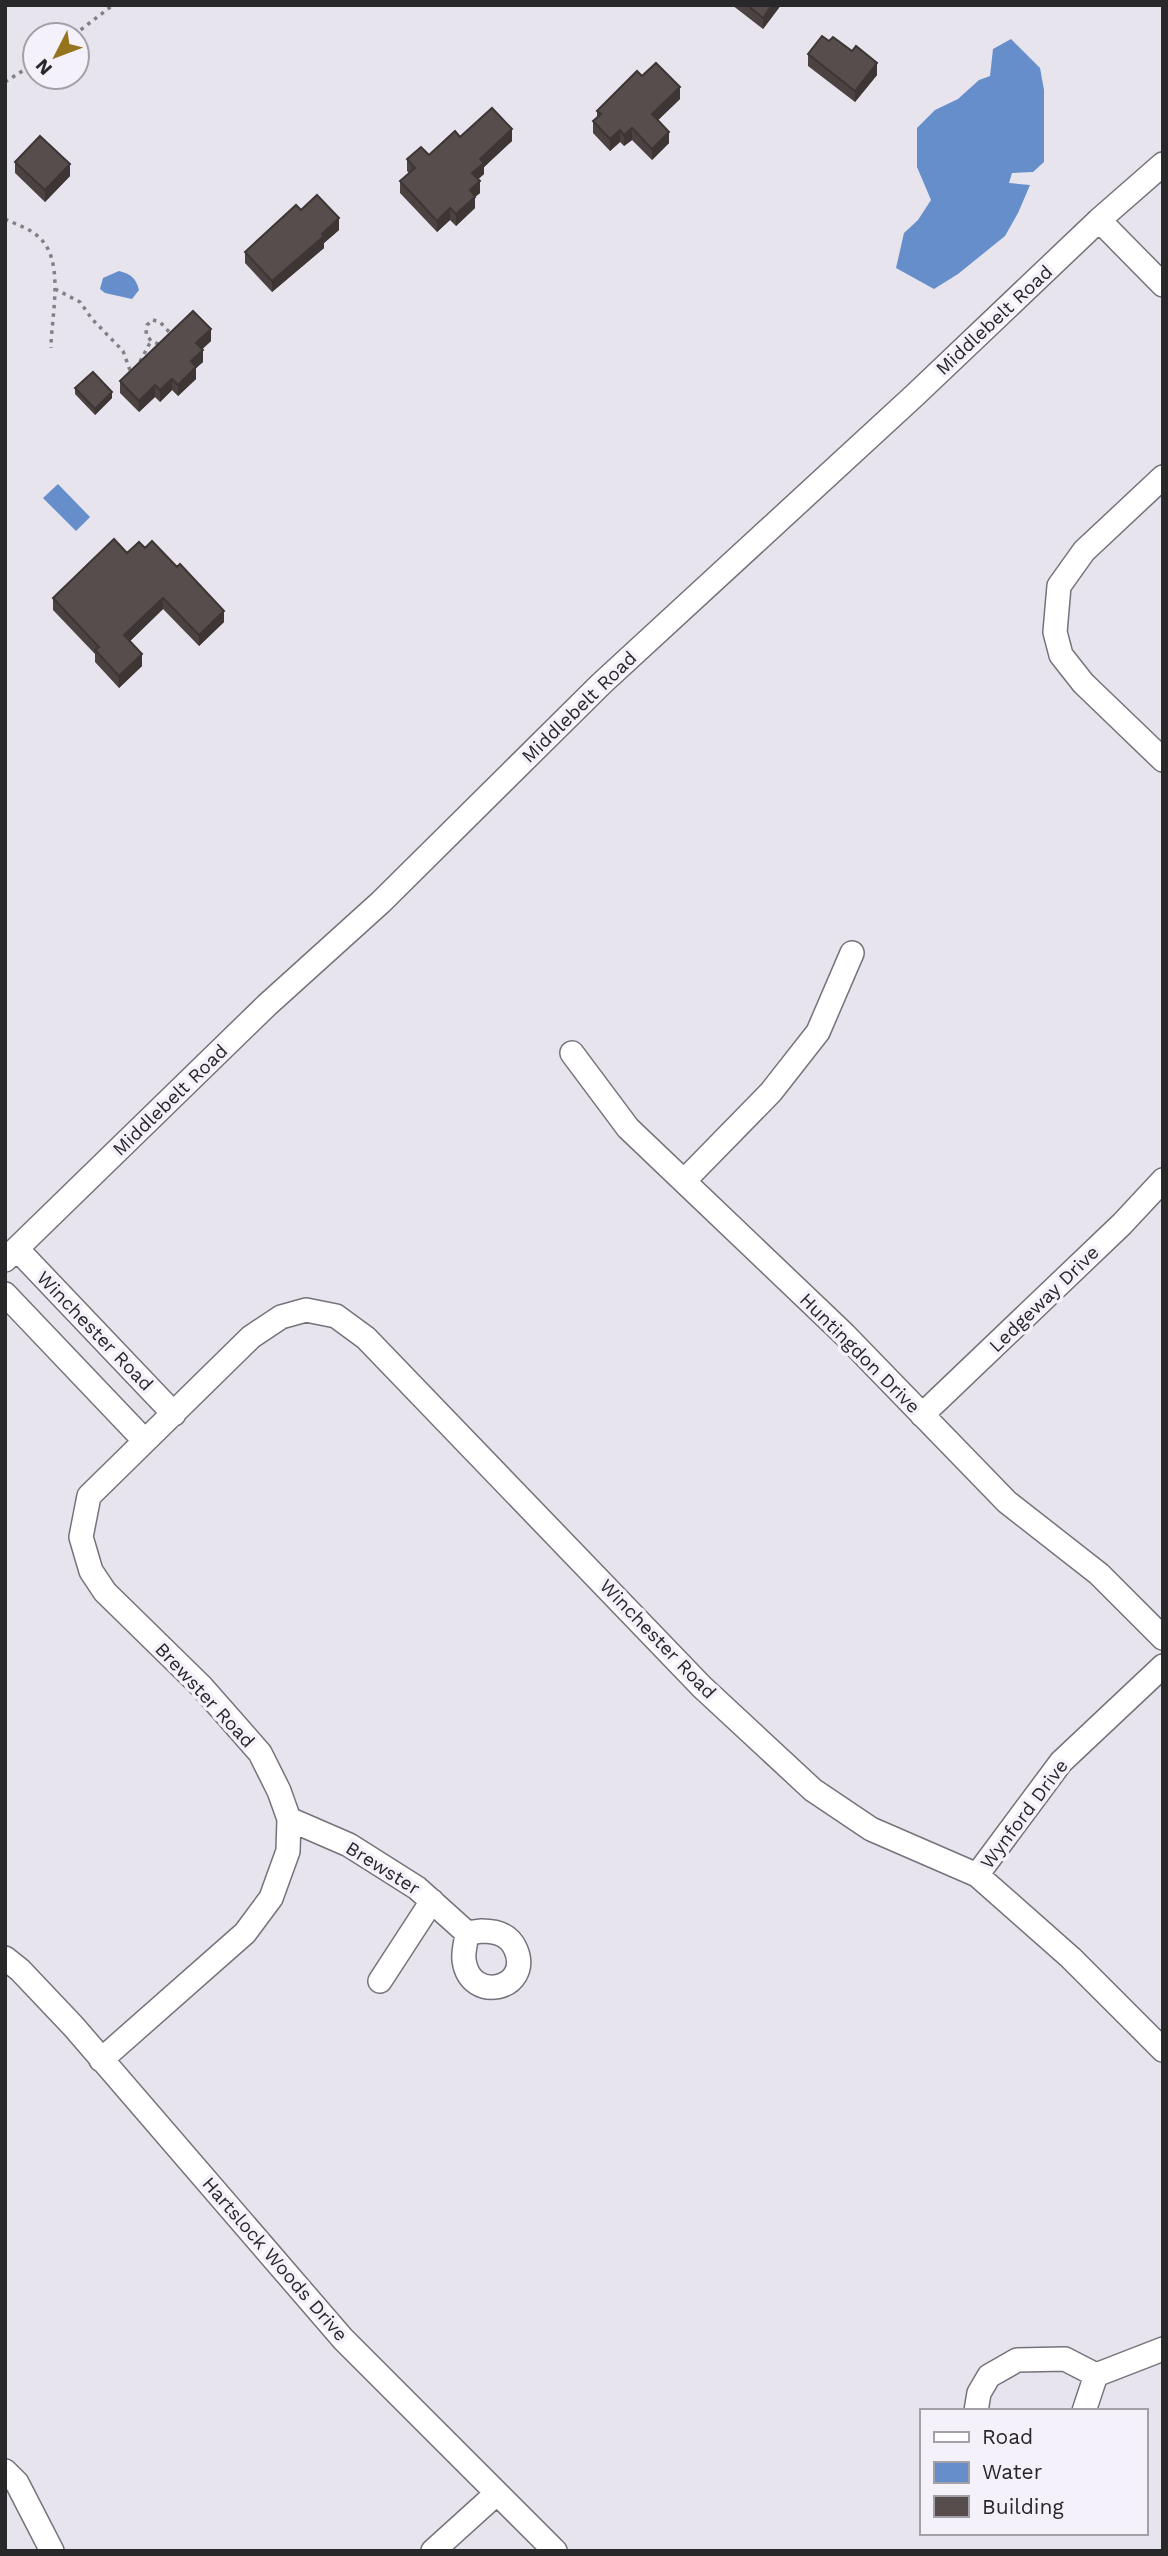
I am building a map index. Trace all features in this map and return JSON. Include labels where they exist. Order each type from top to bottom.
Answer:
[{"type":"street","name":"Middlebelt Road","points":[[11,1255],[267,1005],[380,902],[601,684],[899,410],[1099,220],[1163,164]]},
{"type":"street","points":[[1099,220],[1163,285]]},
{"type":"street","points":[[1163,477],[1084,551],[1059,586],[1055,632],[1061,655],[1083,683],[1163,760]]},
{"type":"street","points":[[684,1181],[771,1092],[818,1032],[852,953]]},
{"type":"street","name":"Huntingdon Drive","points":[[572,1053],[628,1128],[844,1334],[1007,1502],[1099,1574],[1163,1638]]},
{"type":"street","name":"Ledgeway Drive","points":[[922,1415],[1122,1224],[1163,1180]]},
{"type":"street","name":"Winchester Road","points":[[11,1255],[159,1427]]},
{"type":"street","name":"Winchester Road","points":[[5,1294],[159,1427]]},
{"type":"street","name":"Winchester Road","points":[[159,1427],[251,1336],[281,1317],[306,1310],[336,1316],[366,1338],[702,1687],[813,1790],[871,1829],[977,1875],[1070,1958],[1163,2050]]},
{"type":"street","name":"Brewster Road","points":[[102,2060],[245,1933],[271,1898],[288,1851],[289,1819],[279,1791],[260,1753],[202,1688],[105,1592],[90,1571],[81,1537],[89,1496],[159,1427]]},
{"type":"street","name":"Wynford Drive","points":[[977,1875],[1061,1762],[1163,1665]]},
{"type":"street","name":"Brewster","points":[[289,1819],[349,1845],[418,1888],[467,1933]]},
{"type":"street","points":[[380,1981],[432,1901]]},
{"type":"street","name":"Hartslock Woods Drive","points":[[5,1958],[38,1989],[102,2060],[343,2339],[555,2551]]},
{"type":"street","points":[[976,2409],[979,2393],[989,2375],[1017,2360],[1065,2359],[1096,2375],[1163,2349]]},
{"type":"street","points":[[1085,2409],[1096,2375]]},
{"type":"street","points":[[5,2471],[17,2483],[52,2551]]},
{"type":"street","points":[[433,2551],[496,2494]]},
{"type":"path","points":[[91,22],[113,5]]},
{"type":"path","points":[[5,82],[21,72]]},
{"type":"path","points":[[5,219],[36,234],[47,247],[54,268],[55,289],[51,348]]},
{"type":"path","points":[[55,289],[80,302],[92,319],[119,345],[134,379],[137,364],[151,341]]},
{"type":"path","points":[[149,321],[160,322],[172,335],[161,345],[151,341],[145,331],[149,321]]},
{"type":"water","points":[[1011,39],[1040,68],[1044,90],[1044,162],[1033,172],[1012,173],[1009,183],[1030,185],[1005,236],[958,274],[934,289],[896,268],[904,233],[918,220],[931,200],[917,167],[917,128],[935,110],[958,99],[979,80],[990,76],[993,49]]},
{"type":"water","points":[[119,271],[130,275],[136,282],[139,290],[132,299],[105,293],[100,289],[103,278]]},
{"type":"water","points":[[58,484],[90,517],[76,531],[43,498]]},
{"type":"building","points":[[747,5],[772,5],[763,18]]},
{"type":"building","points":[[822,36],[829,41],[833,37],[852,51],[856,46],[877,63],[855,91],[808,54]]},
{"type":"building","points":[[656,63],[680,87],[652,114],[669,132],[652,149],[632,128],[624,135],[620,130],[610,139],[593,121],[601,114],[597,111],[637,71],[642,76]]},
{"type":"building","points":[[492,108],[512,129],[480,159],[484,163],[472,173],[480,181],[470,190],[475,197],[456,214],[450,208],[437,221],[400,181],[415,168],[407,159],[421,147],[429,155],[455,131],[460,137]]},
{"type":"building","points":[[40,136],[70,164],[45,190],[15,162]]},
{"type":"building","points":[[317,195],[339,218],[322,234],[324,236],[272,281],[245,252],[296,205],[301,210]]},
{"type":"building","points":[[193,311],[211,329],[196,343],[203,350],[191,361],[196,367],[178,385],[172,379],[160,390],[155,385],[139,401],[120,381]]},
{"type":"building","points":[[93,372],[112,392],[95,409],[75,388]]},
{"type":"building","points":[[114,539],[127,553],[139,542],[145,548],[152,541],[177,567],[180,564],[224,611],[199,635],[163,598],[124,635],[142,654],[119,676],[95,650],[99,647],[53,598]]}]
